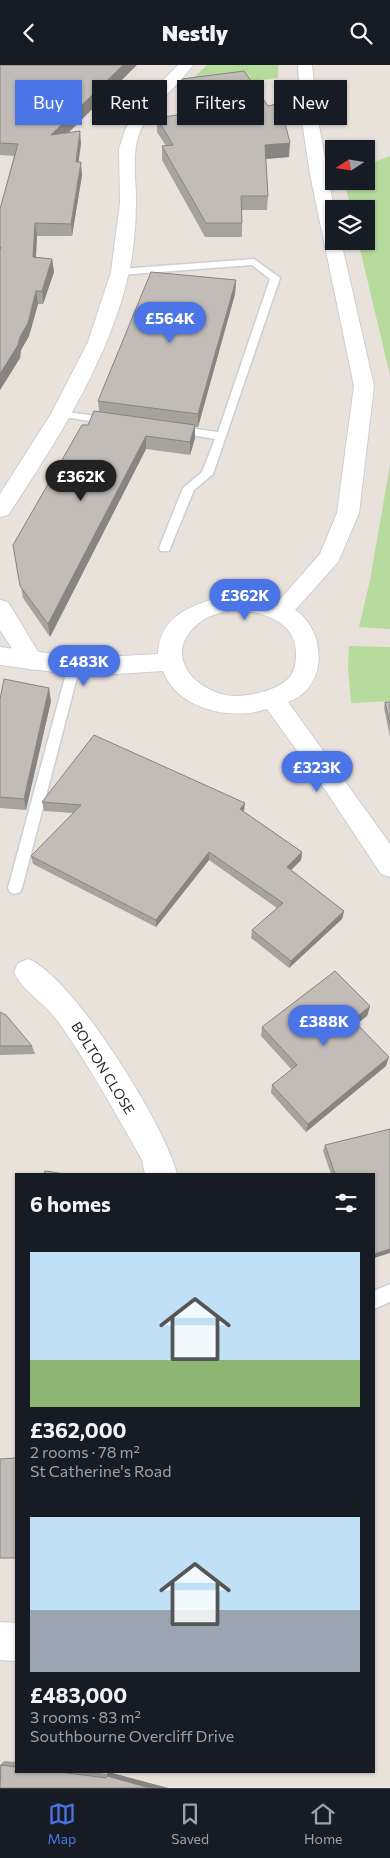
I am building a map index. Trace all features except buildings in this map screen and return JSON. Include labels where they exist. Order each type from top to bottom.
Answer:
[{"type":"street","points":[[0,509],[61,414],[97,342],[120,272],[128,203],[127,149],[133,130],[149,103],[186,65]]},
{"type":"street","points":[[280,612],[330,557],[348,513],[364,386],[318,174],[309,114],[306,65]]},
{"type":"street","points":[[235,601],[259,604],[280,612],[294,621],[303,633],[309,646],[309,661],[303,677],[291,690],[274,700],[252,705],[230,706],[208,701],[190,691],[177,678],[169,662],[169,644],[177,627],[192,614],[212,605],[235,601]]},
{"type":"street","points":[[0,608],[3,616],[32,661]]},
{"type":"street","points":[[0,656],[74,666],[121,667],[169,662]]},
{"type":"street","points":[[274,700],[390,866]]},
{"type":"street","name":"BOLTON CLOSE","points":[[28,972],[65,1009],[99,1056],[157,1157],[162,1173]]},
{"type":"street","points":[[0,1641],[15,1642]]},
{"type":"lane","points":[[120,272],[254,261],[275,278],[207,474],[189,488],[165,548]]},
{"type":"lane","points":[[61,414],[118,422]]},
{"type":"lane","points":[[165,428],[222,435]]},
{"type":"lane","points":[[15,888],[74,666]]},
{"type":"lane","points":[[375,1300],[390,1293]]},
{"type":"green space","points":[[207,65],[278,65],[278,78],[261,80],[191,80]]},
{"type":"green space","points":[[390,156],[390,375],[360,250],[375,250],[375,200],[349,200],[346,190],[375,190],[375,162]]},
{"type":"green space","points":[[390,465],[390,629],[359,627],[370,580]]},
{"type":"green space","points":[[349,646],[390,647],[390,701],[351,703],[348,667]]}]
